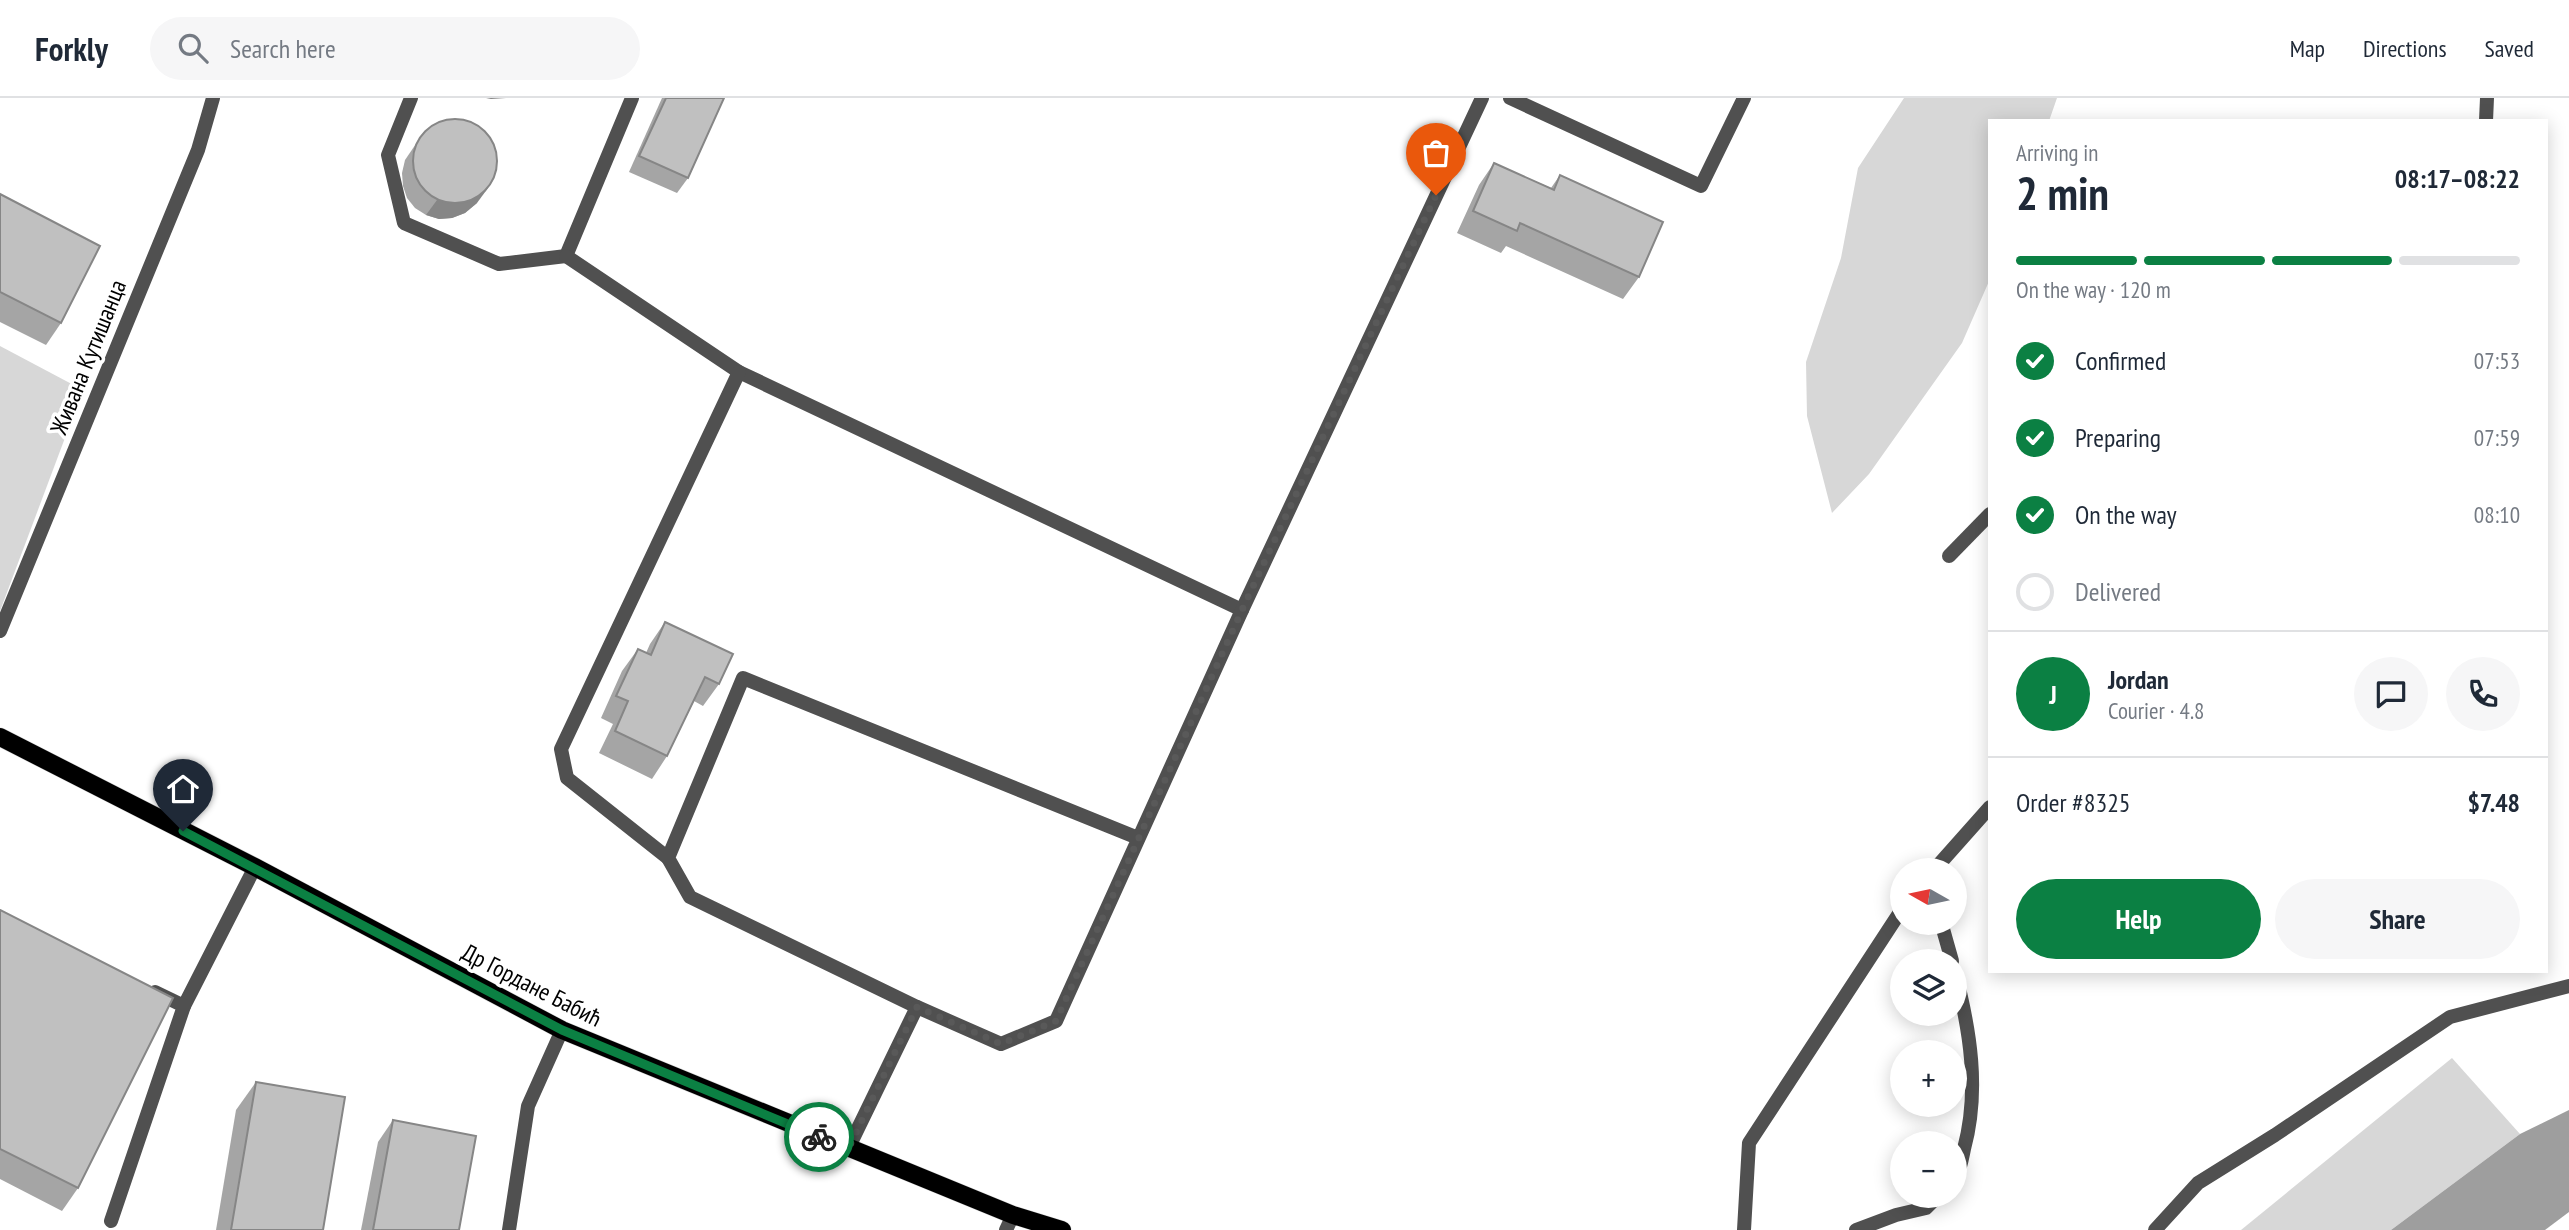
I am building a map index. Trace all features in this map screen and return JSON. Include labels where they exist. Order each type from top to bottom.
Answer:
[{"type":"main road","name":"Др Гордане Бабић","points":[[0,737],[255,867],[562,1030],[848,1149],[1009,1223],[1062,1230]]},
{"type":"street","name":"Живана Кутишанца","points":[[0,631],[198,150],[213,98]]},
{"type":"street","points":[[411,98],[388,155],[404,223],[499,264],[566,256],[739,372],[1242,610]]},
{"type":"street","points":[[566,256],[632,98]]},
{"type":"street","points":[[739,372],[561,749],[567,778],[667,858],[690,897],[917,1007],[1001,1044],[1056,1021],[1242,610],[1482,98]]},
{"type":"street","points":[[1510,98],[1701,186],[1744,98]]},
{"type":"street","points":[[2486,119],[2487,98]]},
{"type":"street","points":[[1949,556],[1988,516]]},
{"type":"street","points":[[667,858],[743,678],[1138,838]]},
{"type":"street","points":[[1946,858],[1988,809]]},
{"type":"street","points":[[111,1221],[184,1006],[255,867]]},
{"type":"street","points":[[1744,1230],[1749,1143],[1890,927]]},
{"type":"street","points":[[2155,1230],[2198,1184],[2450,1017],[2569,986]]},
{"type":"street","points":[[147,988],[184,1006]]},
{"type":"street","points":[[848,1149],[917,1007]]},
{"type":"street","points":[[1967,1023],[1973,1072],[1967,1140]]},
{"type":"street","points":[[509,1230],[528,1106],[562,1030]]},
{"type":"street","points":[[1856,1230],[1896,1215],[1926,1208]]},
{"type":"shaded area","points":[[1904,98],[2057,98],[2050,119],[1988,119],[1988,284],[1962,343],[1869,474],[1832,513],[1807,416],[1806,362],[1841,258],[1858,168]]},
{"type":"shaded area","points":[[0,346],[83,390],[0,611]]},
{"type":"shaded area","points":[[2452,1058],[2520,1134],[2391,1230],[2241,1230]]},
{"type":"shaded area","points":[[2569,1110],[2569,1212],[2545,1230],[2391,1230],[2520,1134]]},
{"type":"building","points":[[666,98],[724,98],[688,178],[639,156]]},
{"type":"building","points":[[455,119],[471,122],[485,131],[494,145],[497,161],[494,177],[485,191],[471,200],[455,203],[439,200],[425,191],[416,177],[413,161],[416,145],[425,131],[439,122]]},
{"type":"building","points":[[1494,163],[1554,190],[1560,175],[1663,222],[1639,277],[1520,223],[1517,231],[1473,211]]},
{"type":"building","points":[[0,194],[100,246],[61,323],[0,292]]},
{"type":"building","points":[[665,622],[733,654],[719,684],[705,677],[667,756],[615,731],[628,701],[616,696],[638,649],[651,655]]},
{"type":"building","points":[[0,910],[173,998],[78,1188],[0,1149]]},
{"type":"building","points":[[256,1082],[345,1097],[323,1230],[231,1230]]},
{"type":"building","points":[[393,1120],[476,1136],[459,1230],[373,1230]]},
{"type":"way so far","points":[[819,1137],[848,1149],[917,1007],[1001,1044],[1056,1021],[1242,610],[1436,195]]},
{"type":"route","points":[[183,831],[562,1030],[819,1137]]}]
